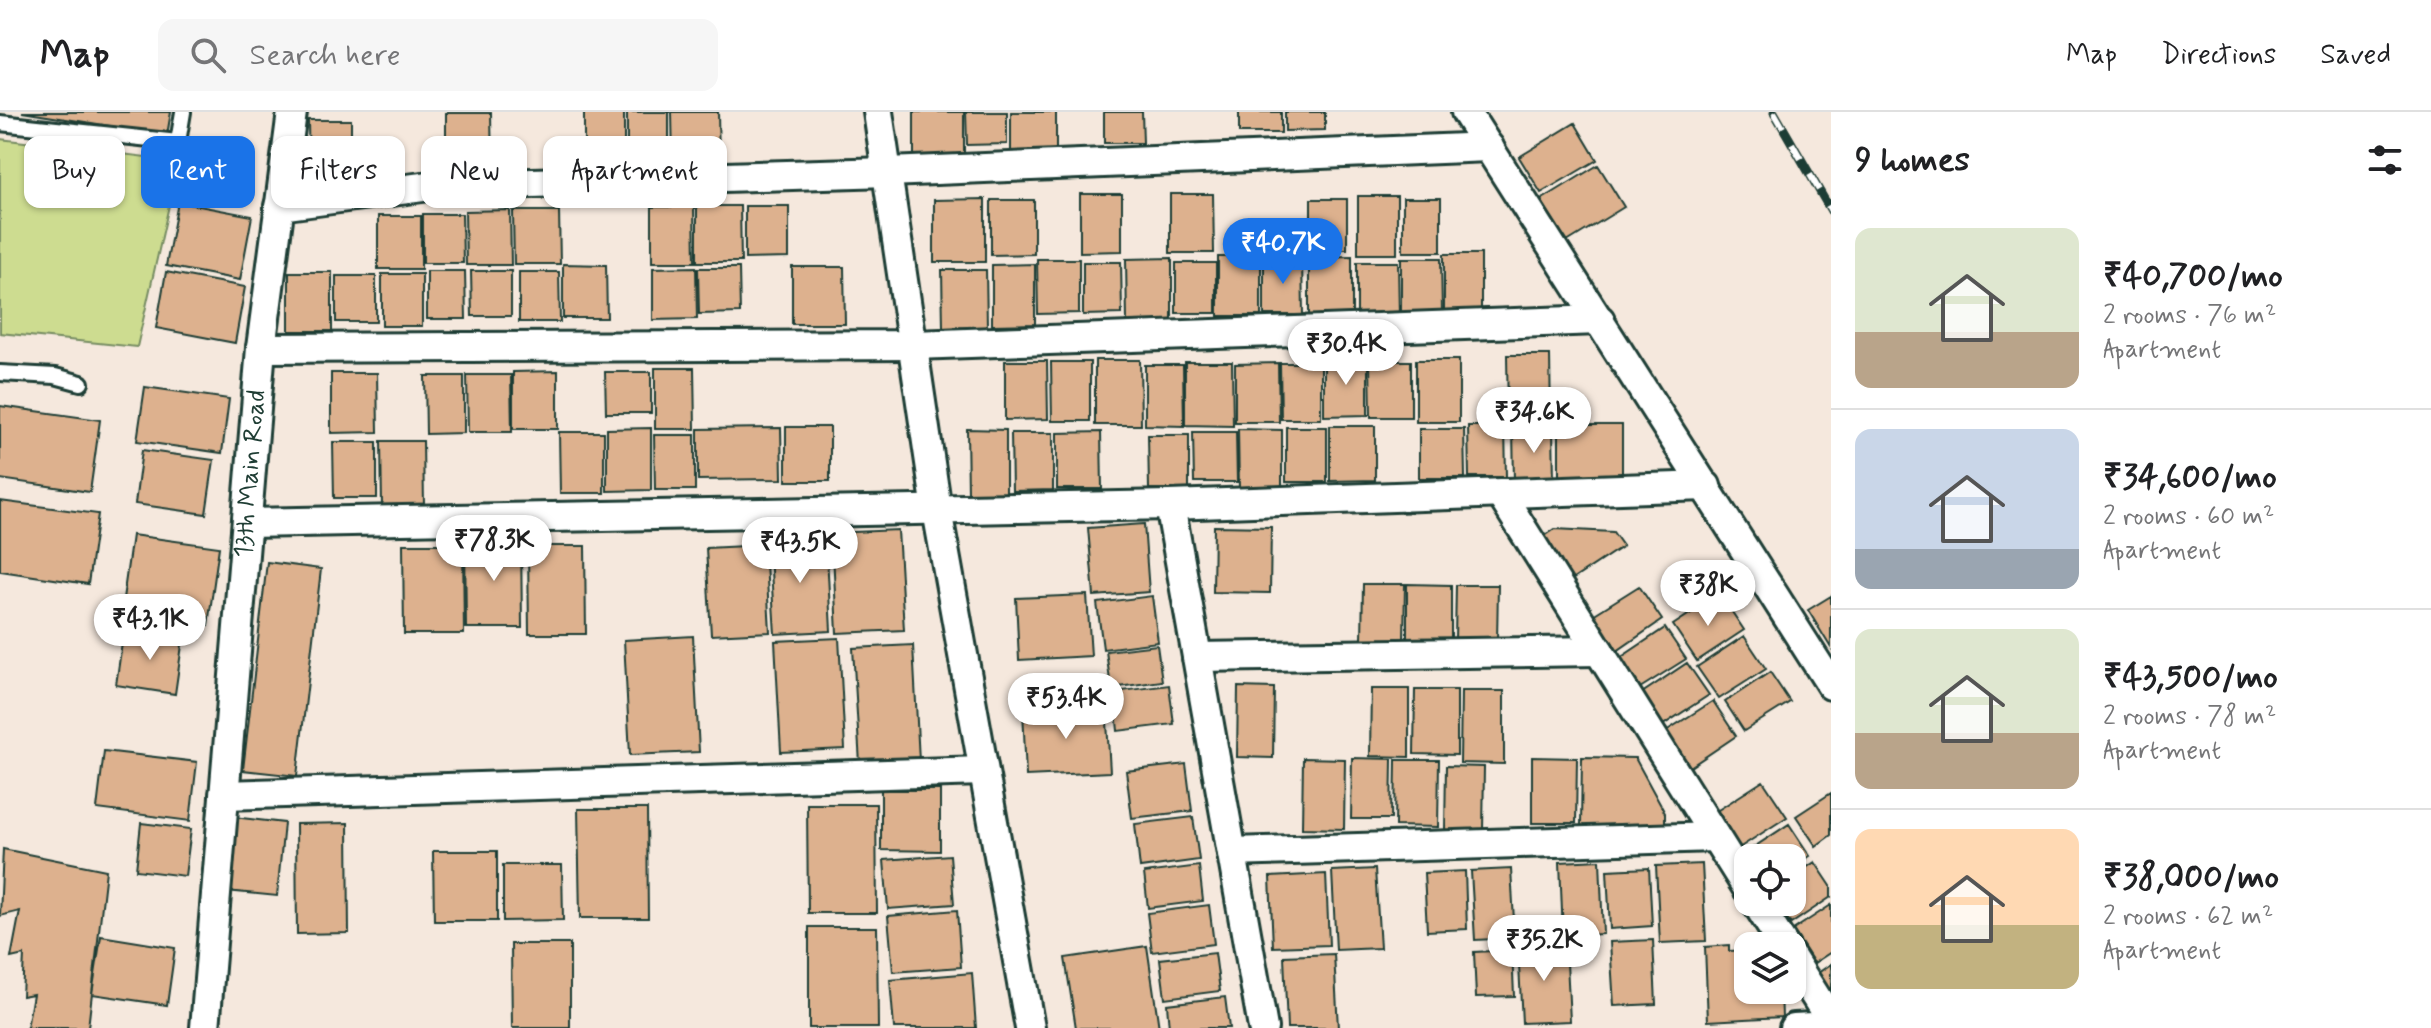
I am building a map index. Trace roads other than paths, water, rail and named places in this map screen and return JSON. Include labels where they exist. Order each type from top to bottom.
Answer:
[{"type":"street","name":"13th Main Road","points":[[289,136],[292,112]]},
{"type":"street","points":[[878,112],[937,510],[1030,1028]]},
{"type":"street","points":[[1466,112],[1831,685]]},
{"type":"street","points":[[405,189],[1489,147]]},
{"type":"street","name":"13th Main Road","points":[[205,1028],[261,348],[279,208]]},
{"type":"street","points":[[261,348],[914,345],[1600,320]]},
{"type":"street","points":[[247,523],[1170,505],[1706,486]]},
{"type":"street","points":[[1500,493],[1734,867]]},
{"type":"street","points":[[1170,505],[1263,1028]]},
{"type":"street","points":[[1197,657],[1599,651]]},
{"type":"street","points":[[224,795],[983,771]]},
{"type":"street","points":[[1232,852],[1715,837]]},
{"type":"street","points":[[1794,1028],[1831,1024],[1806,982]]},
{"type":"lane","points":[[0,123],[178,142],[183,112]]},
{"type":"lane","points":[[0,373],[55,376],[81,383]]},
{"type":"railway","points":[[1774,112],[1831,211]]}]
